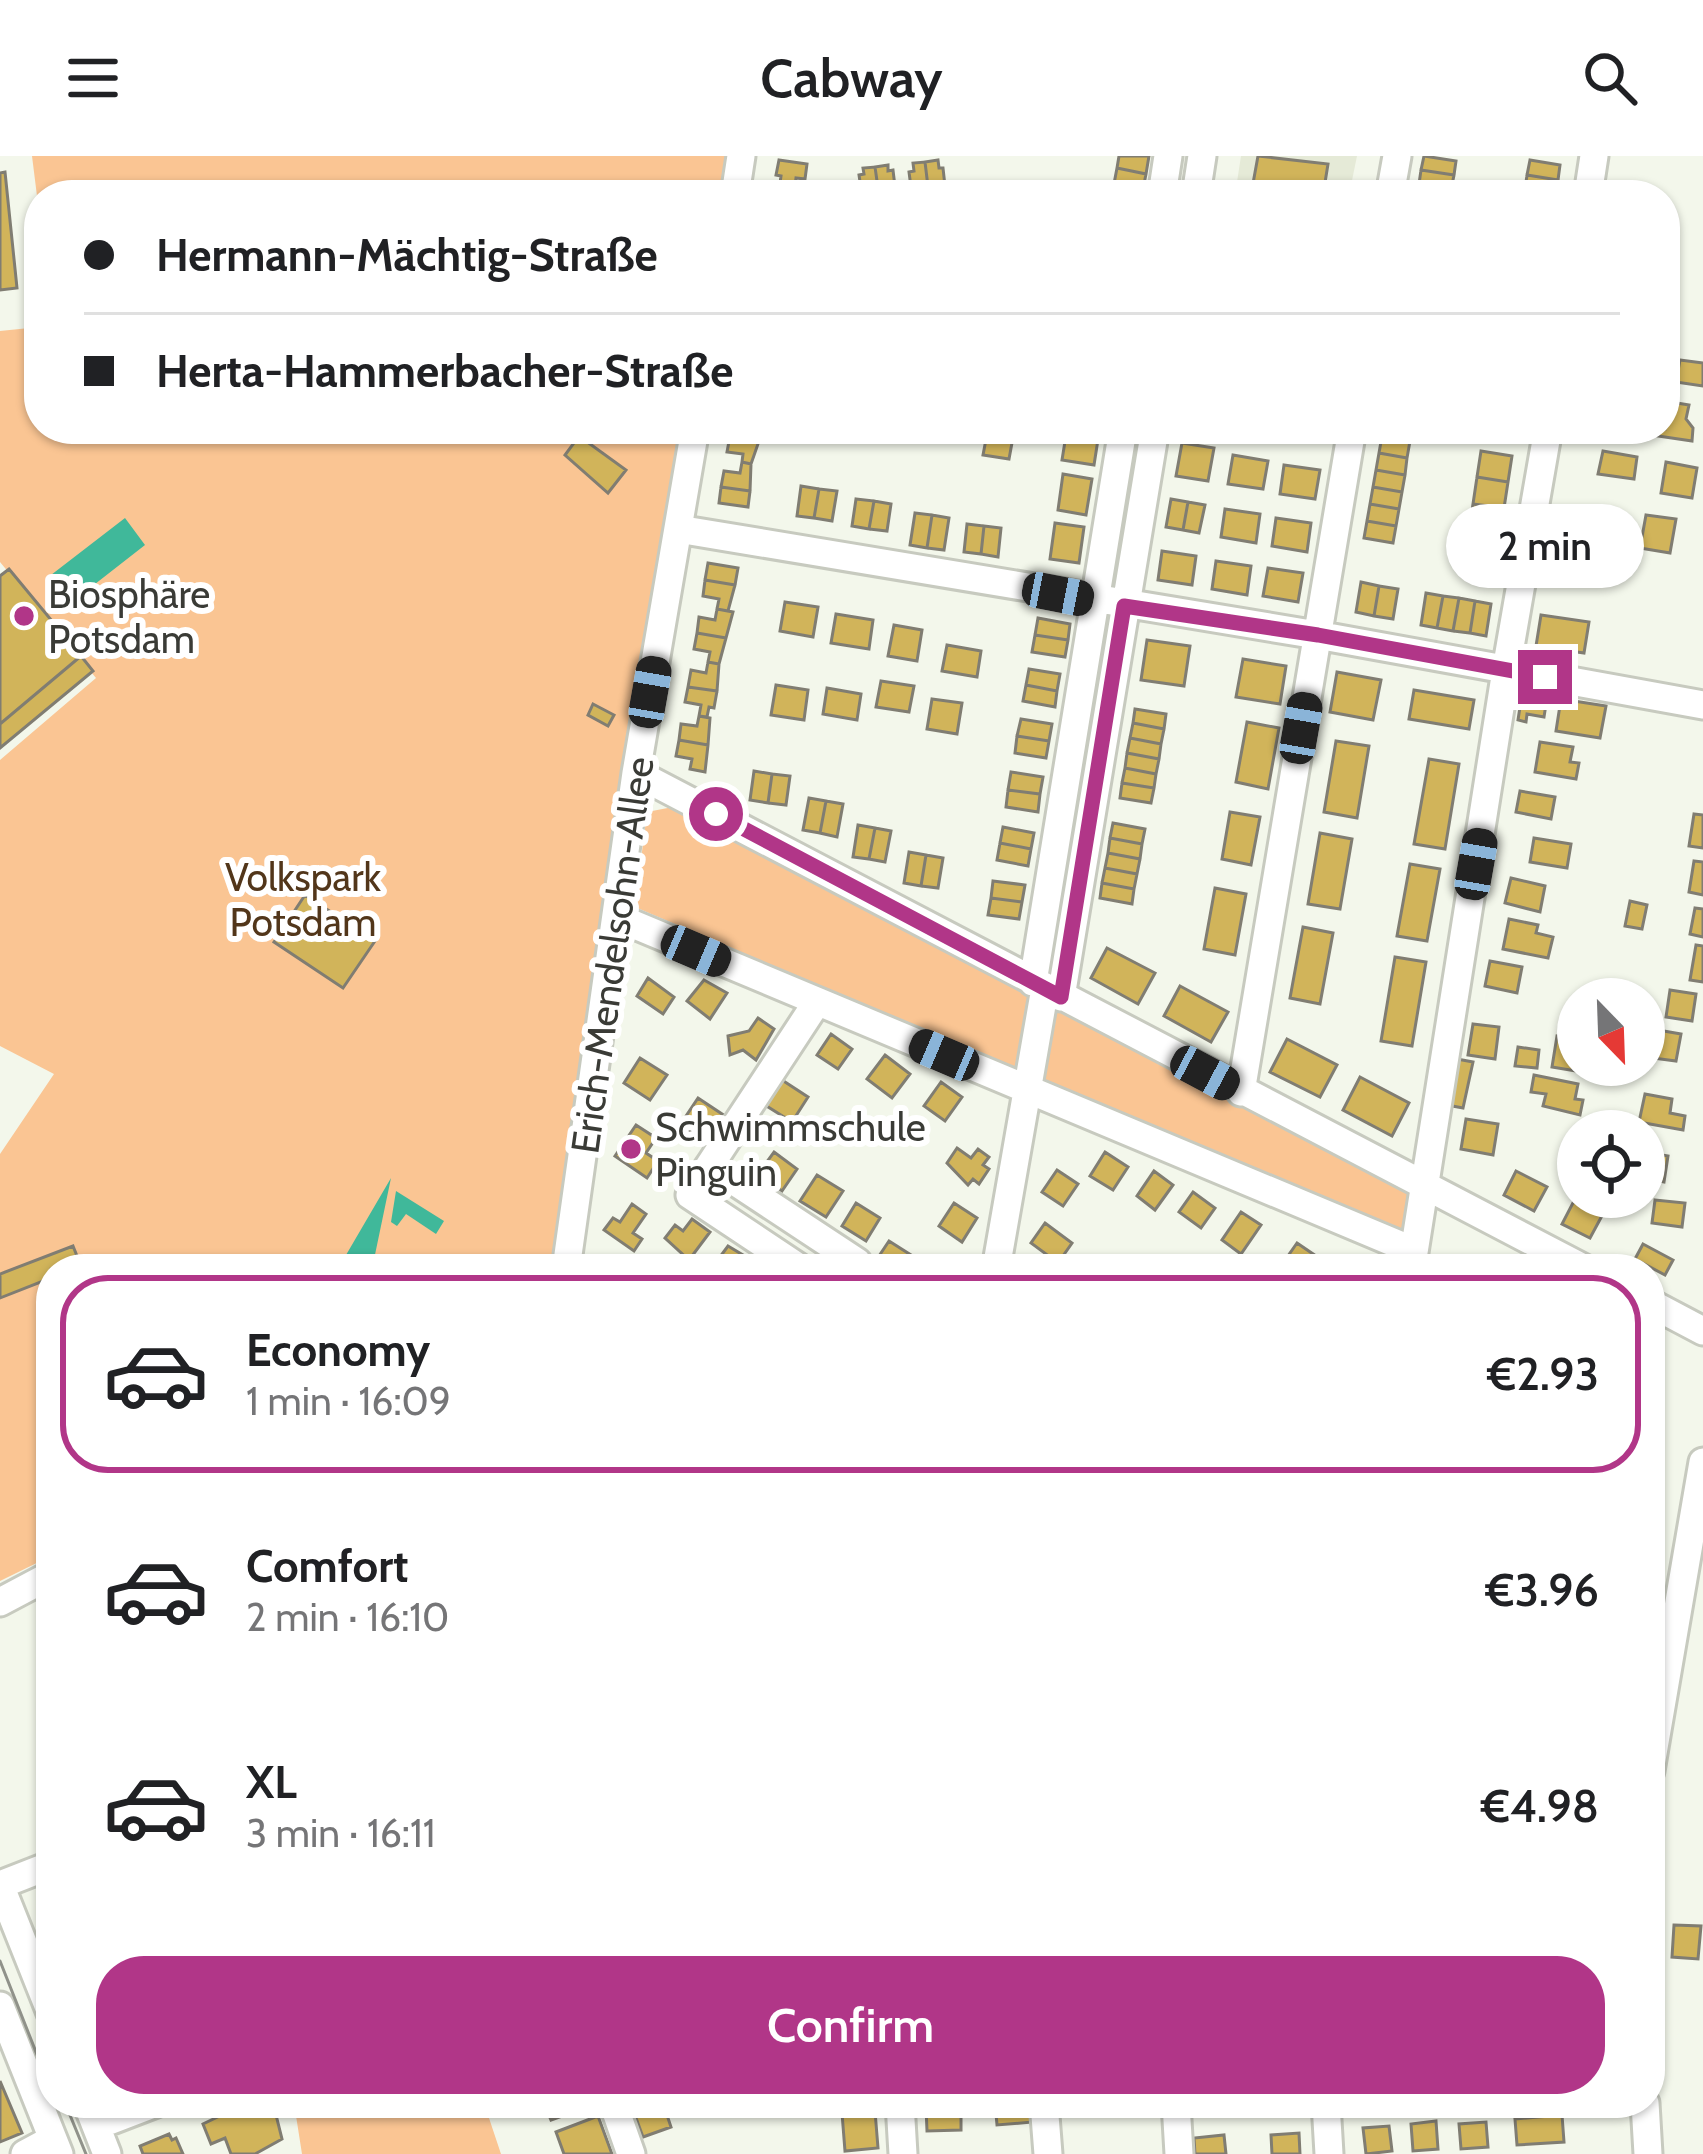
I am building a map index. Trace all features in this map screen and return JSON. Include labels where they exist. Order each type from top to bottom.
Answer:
[{"type":"street","name":"Erich-Mendelsohn-Allee","points":[[568,1254],[636,773],[692,444]]},
{"type":"street","points":[[1046,989],[1096,601],[1122,444]]},
{"type":"street","points":[[999,1254],[1152,444]]},
{"type":"street","points":[[1241,1092],[1350,444]]},
{"type":"street","points":[[1414,1254],[1545,444]]},
{"type":"street","points":[[678,529],[1318,635],[1703,705]]},
{"type":"street","points":[[636,773],[1556,1254]]},
{"type":"street","points":[[616,917],[1399,1254]]},
{"type":"street","points":[[778,1254],[690,1195],[817,1002]]},
{"type":"street","points":[[710,1165],[845,1254]]},
{"type":"street","points":[[1665,1311],[1703,1331]]},
{"type":"street","points":[[1665,1670],[1703,1462]]},
{"type":"street","points":[[0,1602],[36,1584]]},
{"type":"street","points":[[36,1871],[0,1885],[36,1975]]},
{"type":"street","points":[[0,2006],[36,2097]]},
{"type":"street","points":[[25,2154],[56,2147],[44,2118]]},
{"type":"street","points":[[93,2118],[107,2154]]},
{"type":"street","points":[[618,2118],[631,2154]]},
{"type":"street","points":[[901,2118],[903,2154]]},
{"type":"street","points":[[1045,2118],[1048,2154]]},
{"type":"street","points":[[1177,2118],[1179,2154]]},
{"type":"street","points":[[1327,2118],[1329,2154]]},
{"type":"street","points":[[1646,2118],[1648,2154]]},
{"type":"shaded area","points":[[1241,156],[1357,156],[1352,180],[1237,180]]},
{"type":"shaded area","points":[[125,518],[145,545],[72,602],[51,575]]},
{"type":"shaded area","points":[[391,1178],[375,1254],[347,1254]]},
{"type":"shaded area","points":[[396,1191],[444,1221],[436,1234],[406,1214],[397,1226],[391,1222]]},
{"type":"green space","points":[[32,156],[731,156],[727,180],[35,180]]},
{"type":"green space","name":"Volkspark Potsdam","points":[[24,329],[24,444],[684,444],[555,1254],[36,1254],[36,1563],[0,1581],[0,1154],[54,1074],[0,1046],[0,760],[96,678],[0,562],[0,331]]},
{"type":"green space","points":[[1101,619],[1116,621],[1059,960],[1044,955]]},
{"type":"green space","points":[[678,806],[1402,1182],[1413,1198],[1410,1229],[1395,1233],[635,907],[647,812]]},
{"type":"green space","points":[[296,2118],[489,2118],[501,2154],[302,2154]]},
{"type":"building","points":[[1119,156],[1149,156],[1146,174],[1117,168]]},
{"type":"building","points":[[1258,156],[1328,164],[1325,180],[1254,180]]},
{"type":"building","points":[[1424,156],[1456,161],[1454,175],[1421,170]]},
{"type":"building","points":[[779,160],[807,164],[805,179],[780,180],[776,175]]},
{"type":"building","points":[[938,160],[944,180],[927,180],[925,162]]},
{"type":"building","points":[[1530,160],[1560,165],[1558,180],[1527,175]]},
{"type":"building","points":[[925,162],[927,180],[910,180],[913,163]]},
{"type":"building","points":[[888,165],[894,180],[877,180],[875,167]]},
{"type":"building","points":[[875,167],[877,180],[860,180],[863,168]]},
{"type":"building","points":[[1117,168],[1146,174],[1145,180],[1115,180]]},
{"type":"building","points":[[1421,170],[1454,175],[1453,180],[1420,180]]},
{"type":"building","points":[[5,172],[17,288],[0,290],[0,173]]},
{"type":"building","points":[[1680,360],[1703,363],[1703,386],[1680,383]]},
{"type":"building","points":[[1680,404],[1689,405],[1686,419],[1693,428],[1692,441],[1680,439]]},
{"type":"building","points":[[573,444],[590,444],[626,470],[608,493],[565,455]]},
{"type":"building","points":[[728,444],[758,444],[751,464],[742,462],[743,454],[727,452]]},
{"type":"building","points":[[985,444],[1012,444],[1009,459],[983,455]]},
{"type":"building","points":[[1065,444],[1097,444],[1094,465],[1062,460]]},
{"type":"building","points":[[1182,444],[1214,448],[1208,481],[1176,476]]},
{"type":"building","points":[[1381,444],[1409,444],[1407,458],[1379,453]]},
{"type":"building","points":[[1481,451],[1512,456],[1508,482],[1477,477]]},
{"type":"building","points":[[1603,451],[1637,457],[1634,479],[1598,474]]},
{"type":"building","points":[[1379,453],[1407,458],[1405,475],[1376,470]]},
{"type":"building","points":[[1233,455],[1268,461],[1263,489],[1228,484]]},
{"type":"building","points":[[742,462],[751,464],[750,491],[721,487],[724,471],[740,473]]},
{"type":"building","points":[[1666,462],[1697,468],[1692,498],[1661,493]]},
{"type":"building","points":[[1284,465],[1320,470],[1315,499],[1280,494]]},
{"type":"building","points":[[1376,470],[1405,475],[1402,492],[1373,487]]},
{"type":"building","points":[[1063,474],[1092,479],[1086,515],[1058,510]]},
{"type":"building","points":[[1477,477],[1508,482],[1504,508],[1473,504]]},
{"type":"building","points":[[801,486],[819,489],[814,518],[797,516]]},
{"type":"building","points":[[721,487],[750,491],[748,507],[719,503]]},
{"type":"building","points":[[1373,487],[1402,492],[1399,509],[1370,504]]},
{"type":"building","points":[[819,489],[837,491],[832,521],[814,518]]},
{"type":"building","points":[[856,499],[874,501],[869,529],[852,526]]},
{"type":"building","points":[[1171,499],[1188,502],[1183,530],[1166,527]]},
{"type":"building","points":[[874,501],[891,504],[887,531],[869,529]]},
{"type":"building","points":[[1188,502],[1205,505],[1199,533],[1183,530]]},
{"type":"building","points":[[1370,504],[1399,509],[1396,526],[1367,521]]},
{"type":"building","points":[[1473,504],[1504,508],[1500,534],[1469,530]]},
{"type":"building","points":[[1225,509],[1260,514],[1256,543],[1221,537]]},
{"type":"building","points":[[1563,512],[1597,518],[1593,539],[1559,532]]},
{"type":"building","points":[[915,513],[932,515],[927,548],[910,545]]},
{"type":"building","points":[[932,515],[949,518],[944,550],[927,548]]},
{"type":"building","points":[[1646,515],[1676,519],[1670,553],[1640,548]]},
{"type":"building","points":[[1276,518],[1311,523],[1307,552],[1272,546]]},
{"type":"building","points":[[1367,521],[1396,526],[1393,543],[1364,538]]},
{"type":"building","points":[[1055,523],[1084,527],[1079,563],[1050,559]]},
{"type":"building","points":[[967,524],[984,526],[981,554],[964,552]]},
{"type":"building","points":[[984,526],[1001,528],[998,557],[981,554]]},
{"type":"building","points":[[1469,530],[1500,534],[1496,561],[1465,556]]},
{"type":"building","points":[[1162,551],[1196,556],[1192,585],[1158,580]]},
{"type":"building","points":[[1216,561],[1251,566],[1247,595],[1212,589]]},
{"type":"building","points":[[708,563],[738,568],[735,585],[705,580]]},
{"type":"building","points":[[1268,568],[1303,573],[1298,602],[1263,596]]},
{"type":"building","name":"Biosphäre Potsdam","points":[[9,569],[81,656],[0,724],[0,576]]},
{"type":"building","points":[[705,580],[735,585],[728,611],[717,609],[719,599],[703,596]]},
{"type":"building","points":[[1361,582],[1379,586],[1374,616],[1356,612]]},
{"type":"building","points":[[1379,586],[1398,589],[1393,619],[1374,616]]},
{"type":"building","points":[[1426,593],[1443,596],[1437,628],[1421,625]]},
{"type":"building","points":[[1443,596],[1459,598],[1453,631],[1437,628]]},
{"type":"building","points":[[1459,598],[1475,601],[1470,633],[1453,631]]},
{"type":"building","points":[[1475,601],[1491,604],[1486,636],[1470,633]]},
{"type":"building","points":[[785,602],[818,607],[813,637],[780,631]]},
{"type":"building","points":[[717,609],[733,612],[726,638],[697,633],[699,617],[715,620]]},
{"type":"building","points":[[836,614],[873,620],[869,649],[831,643]]},
{"type":"building","points":[[1541,615],[1589,622],[1584,653],[1536,646]]},
{"type":"building","points":[[1038,618],[1070,624],[1068,640],[1035,635]]},
{"type":"building","points":[[894,625],[922,630],[917,661],[888,656]]},
{"type":"building","points":[[697,633],[726,638],[719,664],[708,662],[710,652],[694,649]]},
{"type":"building","points":[[1035,635],[1068,640],[1065,657],[1032,652]]},
{"type":"building","points":[[1147,640],[1190,646],[1184,686],[1141,680]]},
{"type":"building","points":[[947,645],[981,651],[977,677],[942,671]]},
{"type":"building","points":[[81,656],[93,671],[0,748],[0,724]]},
{"type":"building","points":[[1243,659],[1286,666],[1280,704],[1236,697]]},
{"type":"building","points":[[708,662],[719,664],[717,691],[688,687],[691,670],[706,673]]},
{"type":"building","points":[[1029,669],[1060,674],[1057,691],[1026,685]]},
{"type":"building","points":[[1337,672],[1381,680],[1373,720],[1330,712]]},
{"type":"building","points":[[881,681],[914,686],[909,712],[876,707]]},
{"type":"building","points":[[776,685],[808,690],[804,720],[771,715]]},
{"type":"building","points":[[1026,685],[1057,691],[1055,707],[1023,701]]},
{"type":"building","points":[[688,687],[717,691],[707,717],[699,716],[701,705],[685,702]]},
{"type":"building","points":[[827,688],[861,694],[857,720],[823,714]]},
{"type":"building","points":[[1414,690],[1474,700],[1469,729],[1409,719]]},
{"type":"building","points":[[1522,694],[1547,698],[1544,717],[1527,714],[1526,722],[1518,720]]},
{"type":"building","points":[[932,699],[962,703],[957,734],[927,729]]},
{"type":"building","points":[[1561,699],[1606,706],[1600,738],[1556,731]]},
{"type":"building","points":[[593,704],[614,715],[608,726],[588,715]]},
{"type":"building","points":[[1135,709],[1166,714],[1164,729],[1133,723]]},
{"type":"building","points":[[699,716],[710,718],[708,745],[679,740],[681,724],[697,726]]},
{"type":"building","points":[[1021,719],[1052,724],[1049,741],[1017,736]]},
{"type":"building","points":[[1247,722],[1279,728],[1268,789],[1236,782]]},
{"type":"building","points":[[1133,723],[1164,729],[1161,744],[1130,738]]},
{"type":"building","points":[[1017,736],[1049,741],[1046,758],[1015,753]]},
{"type":"building","points":[[1130,738],[1161,744],[1159,759],[1127,753]]},
{"type":"building","points":[[679,740],[708,745],[705,772],[690,769],[692,759],[676,756]]},
{"type":"building","points":[[1336,741],[1369,746],[1357,818],[1324,812]]},
{"type":"building","points":[[1540,742],[1573,747],[1570,762],[1579,763],[1576,779],[1535,772]]},
{"type":"building","points":[[1127,753],[1159,759],[1156,774],[1125,768]]},
{"type":"building","points":[[1429,759],[1459,764],[1445,849],[1414,844]]},
{"type":"building","points":[[1125,768],[1156,774],[1154,788],[1122,783]]},
{"type":"building","points":[[754,771],[772,774],[768,803],[750,800]]},
{"type":"building","points":[[1011,772],[1043,777],[1040,794],[1008,790]]},
{"type":"building","points":[[772,774],[790,776],[786,805],[768,803]]},
{"type":"building","points":[[1122,783],[1154,788],[1151,803],[1120,798]]},
{"type":"building","points":[[1008,790],[1040,794],[1038,812],[1006,807]]},
{"type":"building","points":[[1520,791],[1555,797],[1551,819],[1516,812]]},
{"type":"building","points":[[809,798],[826,801],[820,833],[803,830]]},
{"type":"building","points":[[826,801],[843,804],[837,837],[820,833]]},
{"type":"building","points":[[1230,812],[1260,817],[1251,865],[1222,859]]},
{"type":"building","points":[[1694,814],[1703,815],[1703,848],[1689,846]]},
{"type":"building","points":[[1113,823],[1145,829],[1142,844],[1110,838]]},
{"type":"building","points":[[858,825],[875,828],[869,859],[853,857]]},
{"type":"building","points":[[1003,827],[1034,833],[1031,849],[1000,843]]},
{"type":"building","points":[[875,828],[891,831],[885,862],[869,859]]},
{"type":"building","points":[[1320,833],[1352,839],[1340,909],[1308,904]]},
{"type":"building","points":[[1110,838],[1142,844],[1140,859],[1108,853]]},
{"type":"building","points":[[1534,838],[1571,844],[1567,868],[1530,862]]},
{"type":"building","points":[[1000,843],[1031,849],[1028,866],[997,860]]},
{"type":"building","points":[[909,852],[926,855],[921,886],[904,883]]},
{"type":"building","points":[[1108,853],[1140,859],[1137,874],[1105,868]]},
{"type":"building","points":[[926,855],[943,858],[938,888],[921,886]]},
{"type":"building","points":[[1694,861],[1703,862],[1703,895],[1689,892]]},
{"type":"building","points":[[1410,864],[1440,869],[1427,941],[1397,936]]},
{"type":"building","points":[[1105,868],[1137,874],[1134,889],[1102,883]]},
{"type":"building","points":[[1511,878],[1545,886],[1540,912],[1505,903]]},
{"type":"building","points":[[993,881],[1025,885],[1022,902],[991,898]]},
{"type":"building","points":[[1102,883],[1134,889],[1132,904],[1100,898]]},
{"type":"building","points":[[1215,888],[1246,894],[1235,955],[1204,949]]},
{"type":"building","points":[[305,895],[375,941],[343,988],[274,942]]},
{"type":"building","points":[[991,898],[1022,902],[1019,919],[988,915]]},
{"type":"building","points":[[1630,901],[1647,905],[1642,929],[1625,926]]},
{"type":"building","points":[[1695,908],[1703,909],[1703,937],[1690,934]]},
{"type":"building","points":[[1509,919],[1538,925],[1536,933],[1553,937],[1548,958],[1503,949]]},
{"type":"building","points":[[1303,927],[1333,933],[1320,1004],[1290,998]]},
{"type":"building","points":[[1696,945],[1703,946],[1703,982],[1690,980]]},
{"type":"building","points":[[1107,948],[1155,973],[1138,1004],[1091,978]]},
{"type":"building","points":[[1395,957],[1426,962],[1412,1046],[1381,1041]]},
{"type":"building","points":[[1490,961],[1522,967],[1517,993],[1485,986]]},
{"type":"building","points":[[648,978],[674,997],[663,1014],[637,996]]},
{"type":"building","points":[[704,980],[727,993],[710,1019],[687,1001]]},
{"type":"building","points":[[1180,986],[1228,1012],[1211,1042],[1164,1016]]},
{"type":"building","points":[[1670,990],[1696,994],[1692,1021],[1666,1017]]},
{"type":"building","points":[[758,1018],[774,1029],[756,1060],[743,1050],[730,1055],[728,1036],[749,1031]]},
{"type":"building","points":[[1473,1024],[1499,1027],[1495,1059],[1468,1055]]},
{"type":"building","points":[[1665,1031],[1681,1034],[1676,1061],[1665,1060]]},
{"type":"building","points":[[831,1034],[852,1049],[838,1069],[817,1055]]},
{"type":"building","points":[[1287,1039],[1337,1065],[1320,1097],[1270,1072]]},
{"type":"building","points":[[1518,1047],[1539,1050],[1537,1068],[1515,1066]]},
{"type":"building","points":[[885,1055],[910,1074],[892,1098],[867,1079]]},
{"type":"building","points":[[640,1058],[667,1075],[650,1100],[624,1083]]},
{"type":"building","points":[[1457,1059],[1473,1062],[1463,1108],[1447,1105]]},
{"type":"building","points":[[1534,1075],[1557,1080],[1557,1086],[1578,1086],[1575,1099],[1583,1100],[1581,1110],[1543,1106],[1546,1094],[1531,1092]]},
{"type":"building","points":[[1360,1077],[1409,1103],[1392,1136],[1343,1110]]},
{"type":"building","points":[[782,1080],[808,1097],[792,1122],[765,1105]]},
{"type":"building","points":[[941,1082],[962,1097],[945,1121],[924,1106]]},
{"type":"building","points":[[1645,1094],[1672,1099],[1670,1113],[1685,1116],[1683,1130],[1665,1127],[1665,1110],[1642,1110]]},
{"type":"building","points":[[698,1098],[725,1116],[708,1142],[680,1125]]},
{"type":"building","points":[[1466,1119],[1498,1124],[1493,1155],[1461,1149]]},
{"type":"building","points":[[636,1125],[656,1138],[646,1153],[658,1161],[647,1178],[615,1156]]},
{"type":"building","points":[[957,1148],[971,1158],[978,1149],[989,1157],[983,1165],[989,1169],[979,1184],[973,1179],[968,1185],[947,1163]]},
{"type":"building","points":[[774,1152],[797,1169],[782,1191],[758,1174]]},
{"type":"building","points":[[1105,1152],[1128,1167],[1113,1190],[1090,1176]]},
{"type":"building","points":[[1057,1170],[1078,1184],[1063,1206],[1042,1192]]},
{"type":"building","points":[[1154,1171],[1173,1185],[1155,1210],[1137,1196]]},
{"type":"building","points":[[1516,1171],[1547,1187],[1534,1211],[1504,1195]]},
{"type":"building","points":[[817,1175],[843,1191],[826,1217],[800,1201]]},
{"type":"building","points":[[1193,1192],[1215,1208],[1201,1228],[1179,1212]]},
{"type":"building","points":[[1665,1201],[1685,1203],[1682,1227],[1652,1223],[1653,1218],[1665,1218]]},
{"type":"building","points":[[856,1203],[880,1218],[866,1241],[842,1226]]},
{"type":"building","points":[[954,1203],[977,1218],[962,1242],[939,1226]]},
{"type":"building","points":[[632,1204],[646,1214],[633,1233],[642,1239],[634,1251],[604,1230],[613,1218],[620,1222]]},
{"type":"building","points":[[1241,1212],[1261,1225],[1241,1254],[1222,1240]]},
{"type":"building","points":[[1565,1218],[1601,1218],[1590,1238],[1562,1224]]},
{"type":"building","points":[[692,1219],[710,1232],[694,1254],[682,1254],[665,1238],[675,1225],[683,1231]]},
{"type":"building","points":[[1045,1223],[1072,1243],[1064,1254],[1046,1254],[1031,1243]]},
{"type":"building","points":[[889,1241],[909,1254],[880,1254]]},
{"type":"building","points":[[1297,1243],[1313,1254],[1289,1254]]},
{"type":"building","points":[[1643,1244],[1662,1254],[1638,1254]]},
{"type":"building","points":[[73,1246],[76,1254],[52,1254]]},
{"type":"building","points":[[36,1260],[36,1284],[0,1298],[0,1274]]},
{"type":"building","points":[[1674,1925],[1701,1926],[1698,1959],[1672,1957]]},
{"type":"building","points":[[0,2081],[22,2133],[0,2142]]},
{"type":"building","points":[[216,2118],[277,2118],[282,2139],[255,2154],[231,2154],[225,2138],[211,2144],[203,2124]]},
{"type":"building","points":[[599,2118],[612,2154],[564,2154],[556,2132]]},
{"type":"building","points":[[636,2118],[668,2118],[671,2127],[643,2137]]},
{"type":"building","points":[[842,2118],[876,2118],[878,2148],[845,2151]]},
{"type":"building","points":[[926,2118],[961,2118],[961,2130],[927,2131]]},
{"type":"building","points":[[996,2118],[1033,2118],[1033,2122],[997,2125]]},
{"type":"building","points":[[1562,2118],[1564,2142],[1517,2145],[1515,2119]]},
{"type":"building","points":[[1436,2121],[1438,2149],[1413,2151],[1411,2124]]},
{"type":"building","points":[[1486,2122],[1488,2147],[1461,2149],[1459,2124]]},
{"type":"building","points":[[1389,2126],[1392,2151],[1366,2154],[1363,2128]]},
{"type":"building","points":[[1299,2133],[1300,2154],[1272,2154],[1271,2135]]},
{"type":"building","points":[[169,2134],[183,2154],[143,2154],[140,2146]]},
{"type":"building","points":[[1224,2135],[1226,2154],[1195,2154],[1194,2138]]},
{"type":"tram line","points":[[0,1961],[36,2052]]},
{"type":"tram line","points":[[71,2118],[86,2154]]},
{"type":"place","name":"Biosphäre Potsdam","points":[[24,616]]},
{"type":"place","name":"Schwimmschule Pinguin","points":[[631,1149]]},
{"type":"route","points":[[716,814],[1061,997],[1124,606],[1318,635],[1545,677]]}]
